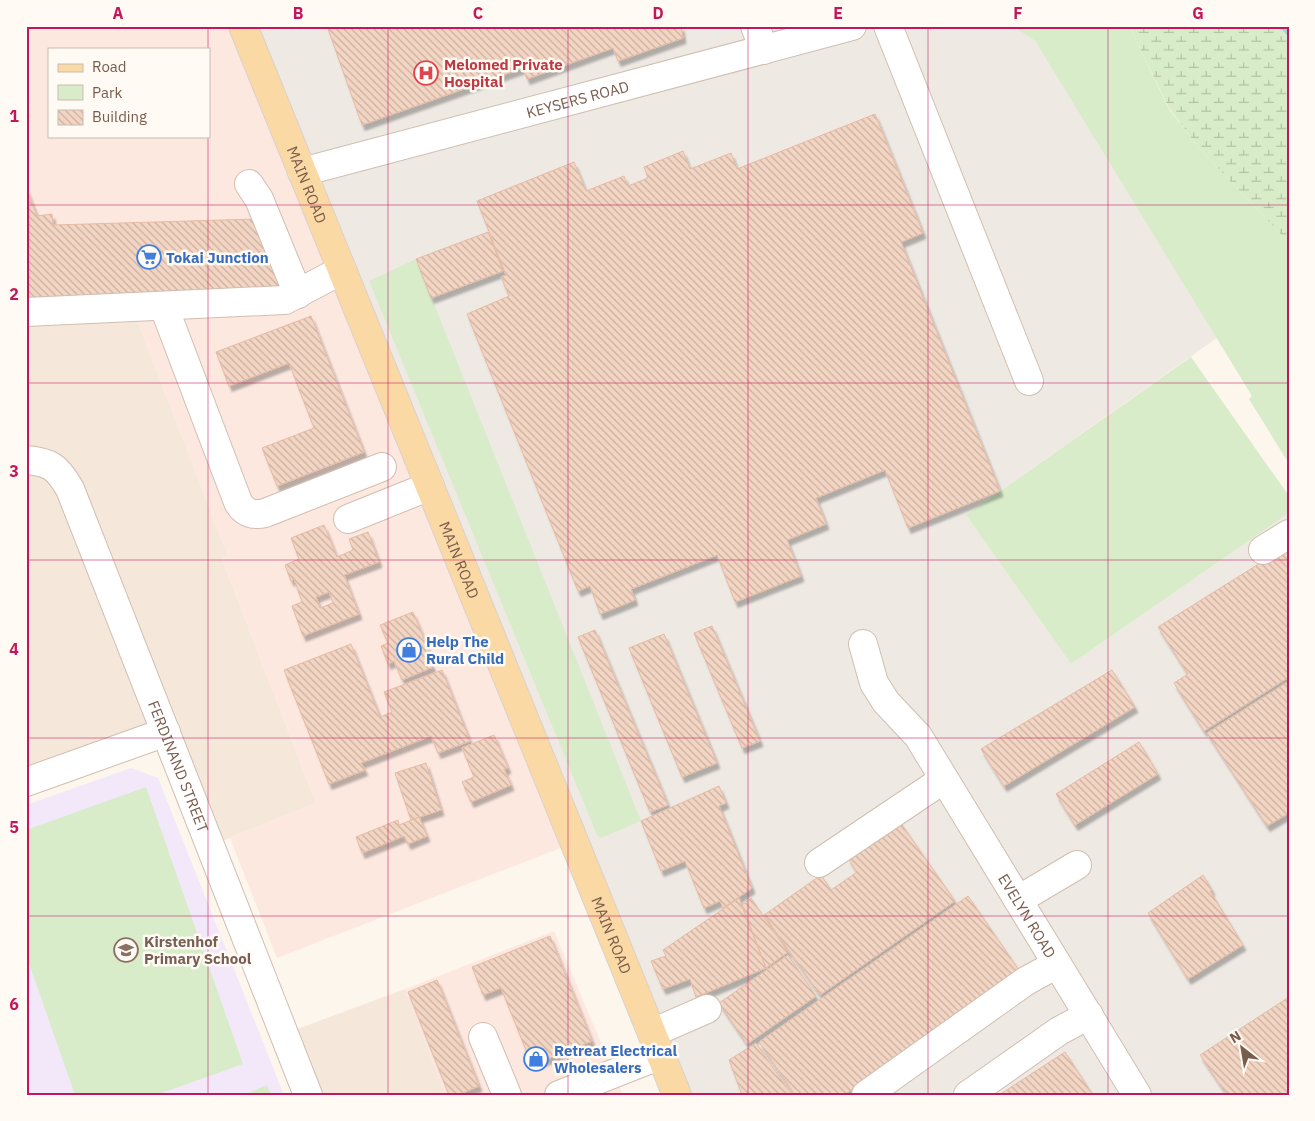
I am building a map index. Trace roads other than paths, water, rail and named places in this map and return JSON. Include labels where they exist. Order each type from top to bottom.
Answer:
[{"type":"main road","points":[[224,26],[236,54],[271,95]]},
{"type":"main road","name":"MAIN ROAD","points":[[243,26],[677,1095]]},
{"type":"street","name":"KEYSERS ROAD","points":[[302,172],[759,38],[852,26]]},
{"type":"street","points":[[888,26],[1029,381]]},
{"type":"street","points":[[249,184],[259,198],[298,294]]},
{"type":"street","points":[[26,312],[270,302],[285,300],[342,270]]},
{"type":"street","points":[[164,307],[238,502],[246,512],[252,514],[265,513],[382,467]]},
{"type":"street","name":"FERDINAND STREET","points":[[26,460],[44,462],[53,466],[62,475],[70,489],[308,1095]]},
{"type":"street","points":[[348,520],[430,486]]},
{"type":"street","points":[[1263,550],[1289,534]]},
{"type":"street","name":"EVELYN ROAD","points":[[863,644],[874,683],[886,702],[918,736],[1138,1095]]},
{"type":"street","points":[[26,782],[166,732]]},
{"type":"street","points":[[819,863],[944,779]]},
{"type":"street","points":[[1018,900],[1077,865]]},
{"type":"street","points":[[866,1095],[1026,981],[1057,964]]},
{"type":"street","points":[[559,1095],[656,1044],[707,1009]]},
{"type":"street","points":[[968,1095],[1059,1032],[1089,1015]]},
{"type":"street","points":[[483,1037],[507,1095]]},
{"type":"waterway","points":[[1283,26],[1289,33]]},
{"type":"place","name":"Melomed Private Hospital","points":[[426,73]]},
{"type":"place","name":"Tokai Junction","points":[[149,257]]},
{"type":"place","name":"Help The Rural Child","points":[[409,650]]},
{"type":"place","name":"Kirstenhof Primary School","points":[[126,950]]},
{"type":"place","name":"Retreat Electrical Wholesalers","points":[[536,1059]]}]
